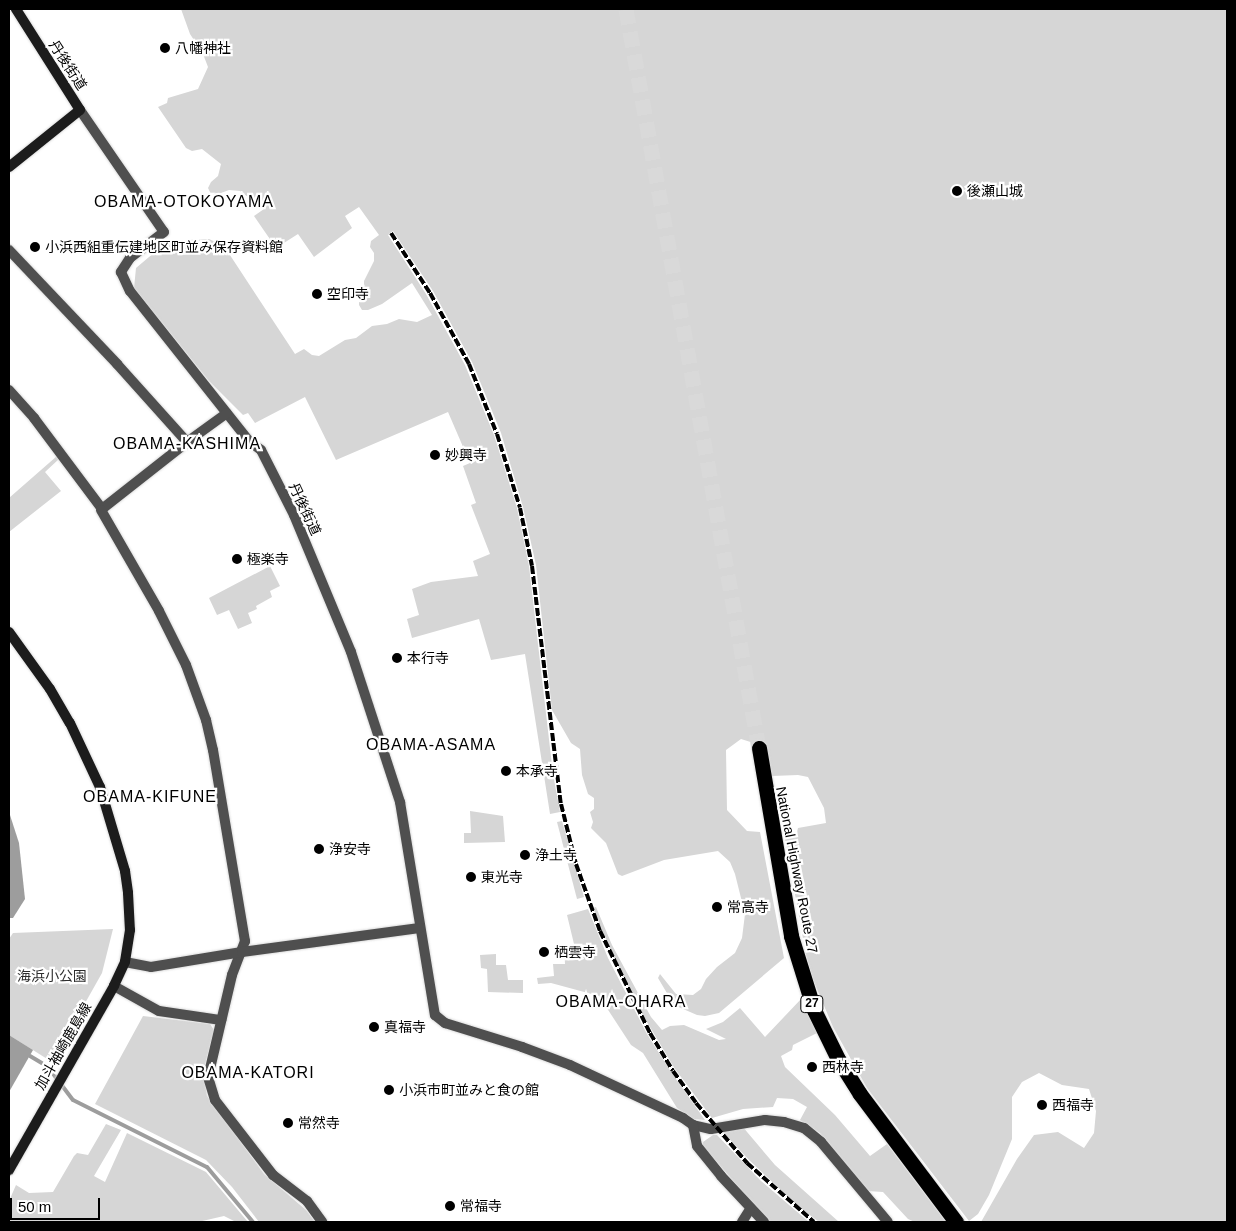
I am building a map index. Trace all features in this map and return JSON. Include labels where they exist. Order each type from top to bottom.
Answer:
[{"type":"highway","name":"National Highway Route 27","points":[[759,748],[790,929],[814,1010],[838,1059],[860,1094],[956,1222]]},
{"type":"main road","name":"丹後街道","points":[[9,167],[80,110],[16,9]]},
{"type":"main road","name":"加斗袖崎鹿島線","points":[[9,632],[34,666],[70,723],[105,802],[119,846],[128,893],[130,930],[125,962],[114,986],[9,1170]]},
{"type":"street","name":"丹後街道","points":[[80,110],[164,232],[130,258],[121,272],[130,292],[249,441],[261,450],[294,515],[352,652],[400,802],[419,928],[429,972],[432,1006],[435,1015],[444,1023],[522,1047],[570,1065],[683,1118],[693,1125]]},
{"type":"street","points":[[9,250],[187,442]]},
{"type":"street","points":[[9,390],[34,418],[102,509],[227,413]]},
{"type":"street","points":[[100,510],[164,620],[186,665],[206,720],[245,941],[232,975],[208,1077],[215,1100],[273,1176],[306,1201],[322,1222]]},
{"type":"street","points":[[125,962],[151,967],[242,952],[419,928]]},
{"type":"street","points":[[114,986],[159,1011],[222,1020]]},
{"type":"street","points":[[764,1222],[750,1209],[697,1146],[693,1125],[711,1128],[765,1120],[784,1122],[804,1128],[821,1142],[888,1222]]},
{"type":"street","points":[[742,1222],[750,1209]]},
{"type":"green space","points":[[181,9],[1227,9],[1227,1222],[981,1222],[1017,1159],[1034,1135],[1058,1132],[1084,1148],[1094,1133],[1096,1111],[1089,1089],[1062,1085],[1039,1073],[1022,1082],[1012,1097],[1012,1139],[989,1195],[978,1214],[969,1221],[867,1088],[833,1027],[814,982],[806,955],[785,839],[796,836],[798,828],[826,823],[824,808],[808,777],[798,775],[772,776],[766,747],[741,739],[726,750],[727,810],[747,831],[760,832],[784,958],[719,1013],[705,1016],[697,1015],[674,1005],[658,978],[660,974],[676,994],[693,995],[701,989],[706,979],[717,967],[735,953],[742,938],[745,914],[735,874],[730,862],[718,851],[664,860],[622,876],[618,874],[606,843],[591,828],[593,822],[590,812],[594,809],[594,798],[588,794],[582,775],[580,749],[571,743],[552,710],[536,565],[523,507],[501,433],[472,362],[433,291],[393,231],[388,235],[426,294],[465,365],[494,435],[517,508],[529,566],[553,774],[560,812],[550,814],[525,654],[491,660],[479,619],[412,638],[407,619],[419,615],[412,589],[431,582],[478,576],[473,561],[490,554],[471,505],[476,503],[463,466],[470,463],[448,412],[336,460],[305,397],[255,423],[248,413],[243,415],[209,381],[134,288],[136,268],[168,241],[209,239],[224,246],[295,354],[304,349],[312,355],[319,356],[345,340],[356,338],[372,326],[387,324],[399,319],[417,322],[432,315],[412,283],[382,304],[368,310],[362,310],[359,305],[359,298],[364,291],[364,281],[374,261],[374,253],[370,247],[371,241],[379,235],[359,207],[345,216],[352,228],[314,257],[298,234],[276,248],[254,216],[264,209],[240,191],[229,190],[221,193],[218,198],[211,194],[208,188],[211,182],[218,176],[221,164],[202,149],[192,151],[186,148],[158,107],[167,103],[168,98],[198,89],[208,67],[203,54],[190,34]]},
{"type":"green space","points":[[57,456],[59,459],[45,472],[61,491],[9,532],[9,498]]},
{"type":"green space","points":[[270,566],[280,586],[270,591],[272,597],[256,606],[257,609],[248,613],[252,623],[238,629],[229,610],[217,615],[209,598]]},
{"type":"green space","points":[[470,811],[503,816],[505,842],[464,843],[464,833],[471,833]]},
{"type":"green space","points":[[562,821],[584,897],[577,899],[557,822]]},
{"type":"green space","points":[[596,907],[612,945],[651,1017],[662,1030],[670,1026],[684,1025],[719,1040],[726,1039],[706,1029],[723,1022],[740,1008],[765,1037],[802,998],[817,1033],[793,1045],[792,1050],[781,1056],[785,1067],[835,1115],[870,1156],[887,1144],[946,1222],[915,1222],[908,1219],[883,1192],[867,1191],[820,1133],[800,1120],[807,1107],[793,1099],[777,1098],[773,1107],[743,1109],[712,1118],[675,1069],[641,1012],[613,956],[593,908]]},
{"type":"green space","points":[[588,909],[608,958],[647,1034],[705,1120],[694,1119],[677,1108],[643,1053],[631,1045],[599,996],[551,983],[538,984],[537,978],[554,976],[553,964],[565,964],[564,945],[574,944],[567,915]]},
{"type":"green space","name":"海浜小公園","points":[[113,929],[102,973],[52,1062],[9,1035],[9,939],[13,933]]},
{"type":"green space","points":[[496,954],[496,965],[506,965],[508,980],[523,980],[523,993],[488,992],[487,969],[481,968],[480,955]]},
{"type":"green space","points":[[143,1016],[210,1024],[214,1030],[203,1072],[207,1096],[264,1174],[306,1210],[315,1222],[259,1222],[232,1187],[206,1160],[95,1104]]},
{"type":"green space","points":[[106,1124],[121,1130],[94,1176],[105,1182],[127,1133],[206,1172],[248,1222],[236,1222],[224,1216],[198,1222],[9,1222],[9,1201],[16,1185],[29,1193],[53,1192],[74,1156],[77,1153],[88,1155]]},
{"type":"green space","points":[[742,1126],[775,1165],[839,1222],[819,1222],[798,1206],[749,1160],[722,1131]]},
{"type":"green space","points":[[713,1135],[717,1135],[761,1181],[809,1222],[769,1222],[703,1146],[703,1142]]},
{"type":"shaded area","points":[[9,812],[19,843],[25,899],[13,918],[9,918]]},
{"type":"shaded area","points":[[9,1035],[33,1050],[9,1092]]},
{"type":"waterway","points":[[30,1056],[48,1067],[73,1100],[207,1167],[253,1222]]},
{"type":"tunnel","points":[[626,9],[759,748]]},
{"type":"railway","points":[[391,233],[430,293],[469,364],[497,434],[520,508],[532,566],[561,804],[576,864],[600,931],[650,1033],[673,1071],[696,1103],[747,1163],[814,1222]]},
{"type":"place","name":"八幡神社","points":[[165,48]]},
{"type":"place","name":"後瀬山城","points":[[957,191]]},
{"type":"place","name":"小浜西組重伝建地区町並み保存資料館","points":[[35,247]]},
{"type":"place","name":"空印寺","points":[[317,294]]},
{"type":"place","name":"妙興寺","points":[[435,455]]},
{"type":"place","name":"極楽寺","points":[[237,559]]},
{"type":"place","name":"本行寺","points":[[397,658]]},
{"type":"place","name":"本承寺","points":[[506,771]]},
{"type":"place","name":"浄安寺","points":[[319,849]]},
{"type":"place","name":"浄土寺","points":[[525,855]]},
{"type":"place","name":"東光寺","points":[[471,877]]},
{"type":"place","name":"常高寺","points":[[717,907]]},
{"type":"place","name":"栖雲寺","points":[[544,952]]},
{"type":"place","name":"真福寺","points":[[374,1027]]},
{"type":"place","name":"西林寺","points":[[812,1067]]},
{"type":"place","name":"小浜市町並みと食の館","points":[[389,1090]]},
{"type":"place","name":"西福寺","points":[[1042,1105]]},
{"type":"place","name":"常然寺","points":[[288,1123]]},
{"type":"place","name":"常福寺","points":[[450,1206]]},
{"type":"district","name":"OBAMA-OTOKOYAMA","points":[[184,202]]},
{"type":"district","name":"OBAMA-KASHIMA","points":[[187,444]]},
{"type":"district","name":"OBAMA-ASAMA","points":[[431,745]]},
{"type":"district","name":"OBAMA-KIFUNE","points":[[150,797]]},
{"type":"district","name":"OBAMA-OHARA","points":[[621,1002]]},
{"type":"district","name":"OBAMA-KATORI","points":[[248,1073]]}]
